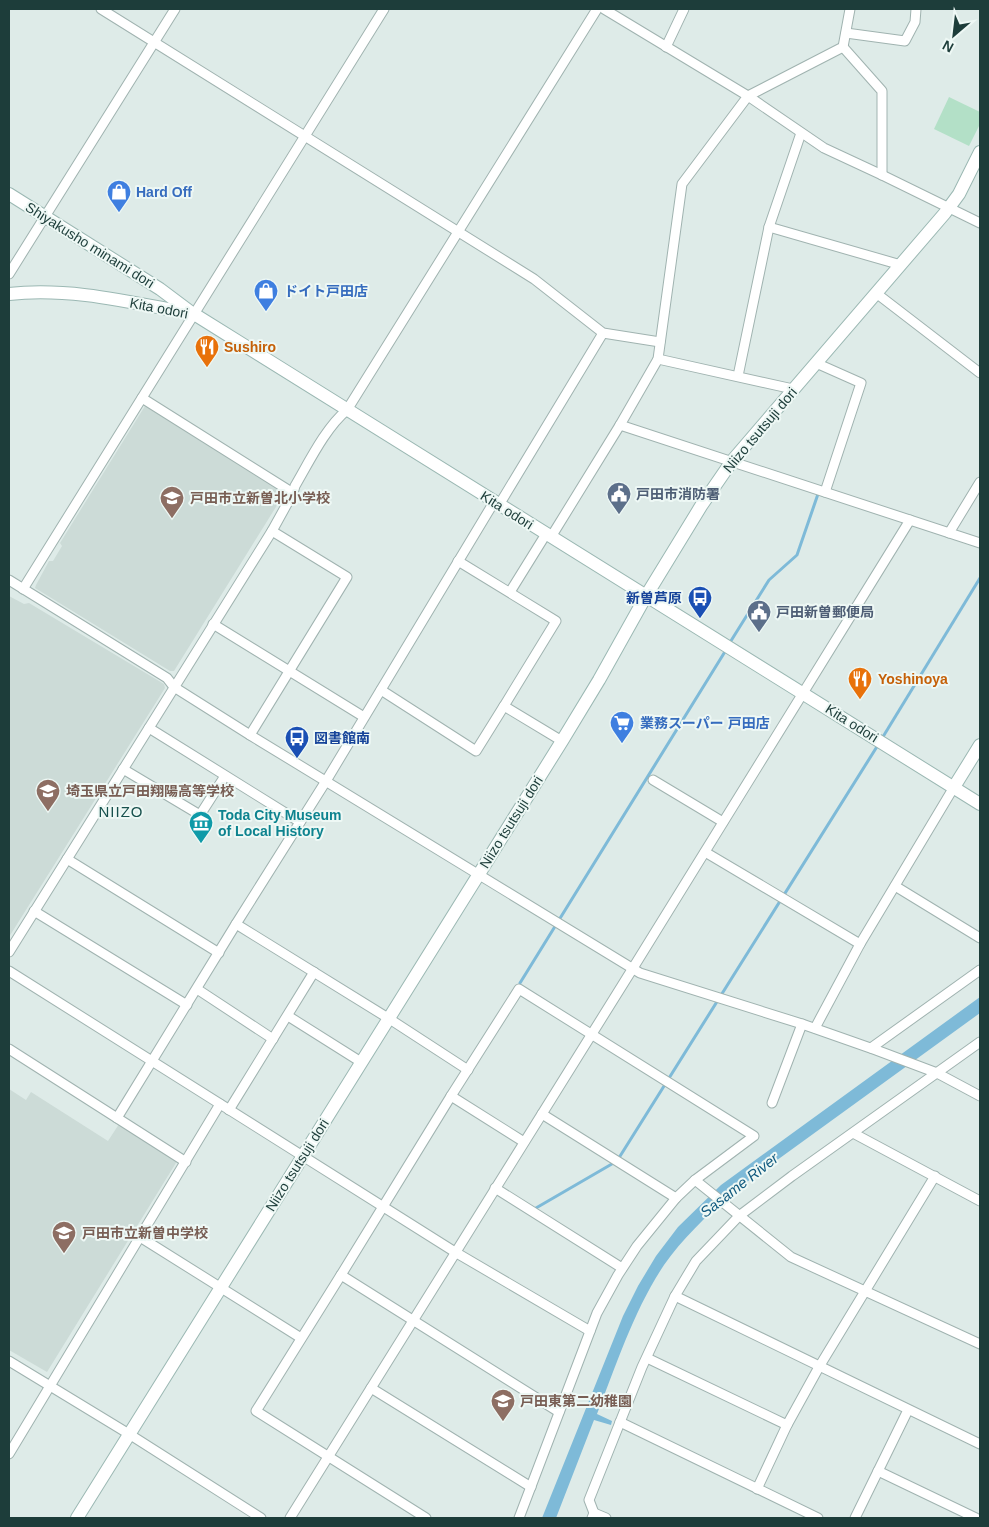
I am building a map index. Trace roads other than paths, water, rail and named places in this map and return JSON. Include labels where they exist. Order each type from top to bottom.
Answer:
[{"type":"street","points":[[101,9],[534,278],[603,334],[660,342]]},
{"type":"street","points":[[9,274],[175,9]]},
{"type":"street","points":[[23,589],[384,9]]},
{"type":"street","points":[[9,952],[272,531],[293,493],[294,486],[337,418],[347,410],[597,9]]},
{"type":"street","points":[[604,9],[748,96],[824,148],[980,223]]},
{"type":"street","points":[[666,47],[684,9]]},
{"type":"street","points":[[843,47],[850,9]]},
{"type":"street","points":[[846,33],[905,41],[915,22],[916,9]]},
{"type":"street","points":[[510,592],[620,425],[658,359],[682,184],[748,96],[843,47]]},
{"type":"street","points":[[843,47],[882,91],[882,175]]},
{"type":"street","points":[[738,376],[769,227],[801,133]]},
{"type":"street","name":"Niizo tsutsuji dori","points":[[77,1518],[562,741],[646,596],[701,506],[732,461],[950,208],[980,152]]},
{"type":"street","name":"Shiyakusho minami dori","points":[[9,194],[160,289],[194,314]]},
{"type":"street","points":[[769,227],[901,265]]},
{"type":"street","name":"Kita odori","points":[[9,294],[55,293],[96,296],[194,314],[980,804]]},
{"type":"street","points":[[876,293],[980,373]]},
{"type":"street","points":[[117,1118],[326,781],[458,560],[497,504],[603,334]]},
{"type":"street","points":[[658,359],[793,389]]},
{"type":"street","points":[[816,363],[861,383],[825,492]]},
{"type":"street","points":[[142,398],[293,493]]},
{"type":"street","points":[[620,425],[980,543]]},
{"type":"street","points":[[949,533],[980,482]]},
{"type":"street","points":[[290,1518],[910,520]]},
{"type":"street","points":[[250,735],[347,577],[272,531]]},
{"type":"street","points":[[381,690],[476,751],[556,621],[458,560]]},
{"type":"street","points":[[9,580],[167,678],[174,687],[250,735],[640,973],[802,1024],[874,1049],[932,1072],[980,1096]]},
{"type":"street","points":[[213,624],[364,717]]},
{"type":"street","points":[[504,706],[562,741]]},
{"type":"street","points":[[149,728],[300,822]]},
{"type":"street","points":[[814,1028],[860,944],[980,745]]},
{"type":"street","points":[[123,768],[200,815],[225,776]]},
{"type":"street","points":[[653,780],[723,822]]},
{"type":"street","points":[[704,852],[860,944]]},
{"type":"street","points":[[67,859],[219,953]]},
{"type":"street","points":[[895,886],[980,938]]},
{"type":"street","points":[[34,911],[187,1005]]},
{"type":"street","points":[[236,924],[468,1070]]},
{"type":"street","points":[[874,1049],[980,970]]},
{"type":"street","points":[[9,971],[382,1207],[590,1331]]},
{"type":"street","points":[[229,1110],[314,972]]},
{"type":"street","points":[[197,989],[273,1039]]},
{"type":"street","points":[[426,1518],[256,1411],[519,989],[754,1136],[676,1198],[637,1246],[622,1268],[597,1313],[519,1518]]},
{"type":"street","points":[[288,1016],[361,1062]]},
{"type":"street","points":[[772,1103],[802,1024]]},
{"type":"street","points":[[606,1518],[593,1515],[589,1500],[646,1358],[675,1296],[696,1261],[738,1215],[853,1133],[932,1072],[980,1042]]},
{"type":"street","points":[[9,1049],[186,1162]]},
{"type":"street","points":[[451,1096],[524,1142]]},
{"type":"street","points":[[9,1454],[220,1104]]},
{"type":"street","points":[[542,1114],[676,1198]]},
{"type":"street","points":[[853,1133],[980,1201]]},
{"type":"street","points":[[757,1489],[786,1425],[935,1176]]},
{"type":"street","points":[[697,1181],[791,1257],[980,1344]]},
{"type":"street","points":[[495,1188],[622,1268]]},
{"type":"street","points":[[140,1238],[301,1338]]},
{"type":"street","points":[[341,1275],[559,1412]]},
{"type":"street","points":[[675,1296],[980,1444]]},
{"type":"street","points":[[646,1358],[786,1425]]},
{"type":"street","points":[[9,1361],[129,1434],[260,1518]]},
{"type":"street","points":[[371,1388],[531,1488]]},
{"type":"street","points":[[855,1518],[908,1410]]},
{"type":"street","points":[[620,1422],[818,1518]]},
{"type":"street","points":[[878,1471],[976,1518]]},
{"type":"water","name":"Sasame River","points":[[980,997],[980,1013],[729,1195],[679,1246],[653,1282],[635,1318],[597,1414],[612,1421],[611,1425],[594,1420],[556,1518],[542,1518],[623,1316],[656,1256],[678,1227],[721,1185]]},
{"type":"waterway","points":[[729,644],[769,580],[797,555],[818,494]]},
{"type":"waterway","points":[[881,740],[980,578]]},
{"type":"waterway","points":[[520,983],[726,650]]},
{"type":"waterway","points":[[536,1208],[617,1161],[878,745]]},
{"type":"place","name":"Hard Off","points":[[119,213]]},
{"type":"place","name":"ドイト戸田店","points":[[266,312]]},
{"type":"place","name":"Sushiro","points":[[207,368]]},
{"type":"place","name":"戸田市消防署","points":[[619,515]]},
{"type":"place","name":"戸田市立新曽北小学校","points":[[172,519]]},
{"type":"place","name":"新曽芦原","points":[[700,619]]},
{"type":"place","name":"戸田新曽郵便局","points":[[759,633]]},
{"type":"place","name":"Yoshinoya","points":[[860,700]]},
{"type":"place","name":"業務スーパー 戸田店","points":[[622,744]]},
{"type":"place","name":"図書館南","points":[[297,759]]},
{"type":"place","name":"埼玉県立戸田翔陽高等学校","points":[[48,812]]},
{"type":"place","name":"Toda City Museum of Local History","points":[[201,844]]},
{"type":"place","name":"戸田市立新曽中学校","points":[[64,1254]]},
{"type":"place","name":"戸田東第二幼稚園","points":[[503,1422]]},
{"type":"district","name":"NIIZO","points":[[121,811]]}]
